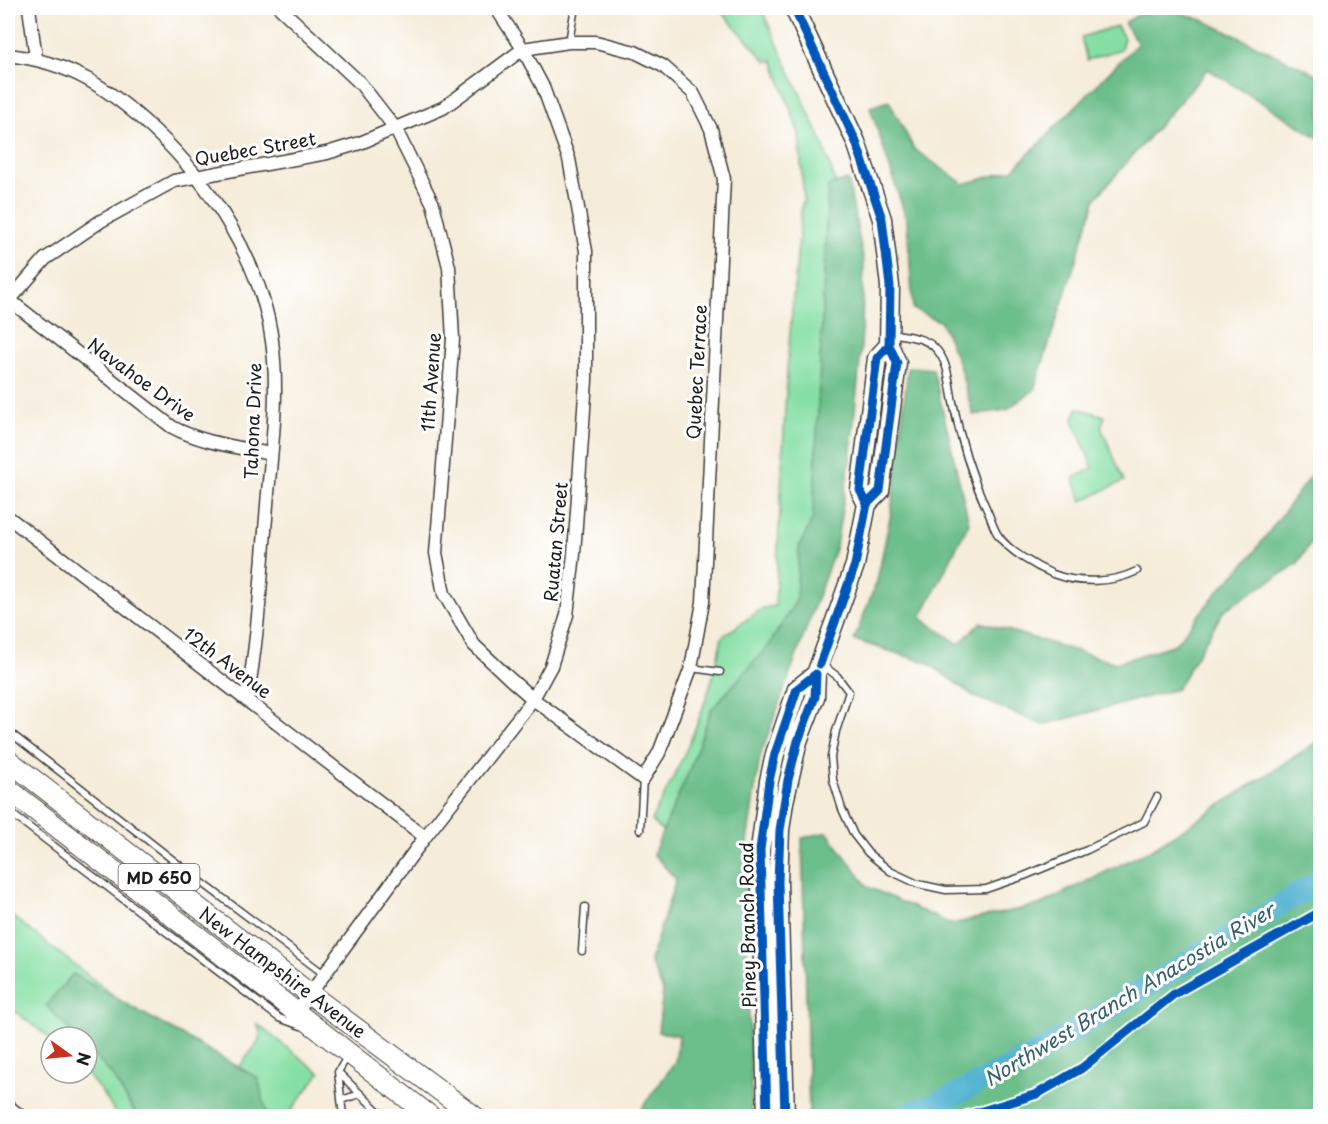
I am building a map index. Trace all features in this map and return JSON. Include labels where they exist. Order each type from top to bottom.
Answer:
[{"type":"main road","name":"Piney Branch Road","points":[[785,1116],[779,892],[780,830],[793,760],[815,697],[818,669],[855,565],[867,504],[880,491],[897,363],[890,339],[890,286],[882,219],[856,142],[795,8]]},
{"type":"main road","name":"Piney Branch Road","points":[[767,1116],[760,850],[775,754],[798,689],[818,669]]},
{"type":"main road","name":"New Hampshire Avenue","points":[[8,760],[310,994],[474,1116]]},
{"type":"main road","name":"New Hampshire Avenue","points":[[8,789],[430,1116]]},
{"type":"street","points":[[29,8],[36,58]]},
{"type":"street","name":"11th Avenue","points":[[280,8],[360,83],[395,128],[433,204],[449,267],[453,339],[436,554],[444,594],[474,645],[533,699],[643,779]]},
{"type":"street","name":"Ruatan Street","points":[[296,1013],[425,837],[533,699],[551,666],[560,643],[572,586],[586,380],[586,251],[569,159],[543,87],[523,49],[496,8]]},
{"type":"street","name":"Quebec Terrace","points":[[523,49],[569,42],[596,42],[635,51],[663,66],[693,93],[711,129],[724,179],[703,602],[691,668],[659,753],[643,779]]},
{"type":"street","name":"Quebec Street","points":[[8,301],[45,259],[101,221],[174,181],[327,153],[360,143],[443,108],[523,49]]},
{"type":"street","name":"Tahona Drive","points":[[8,55],[36,58],[60,66],[101,86],[127,105],[198,177],[237,238],[260,290],[272,340],[275,405],[257,627],[247,699]]},
{"type":"street","name":"Navahoe Drive","points":[[8,301],[172,427],[209,441],[271,454]]},
{"type":"street","name":"12th Avenue","points":[[8,517],[425,837]]},
{"type":"street","points":[[8,1106],[20,1116]]},
{"type":"lane","points":[[569,42],[574,13],[578,8]]},
{"type":"lane","points":[[890,339],[925,341],[934,347],[942,358],[948,372],[952,401],[966,456],[999,537],[1033,565],[1060,576],[1093,581],[1124,577],[1137,571]]},
{"type":"lane","points":[[691,668],[720,672]]},
{"type":"lane","points":[[818,669],[837,676],[849,692],[843,704],[831,757],[832,780],[854,835],[868,854],[890,871],[918,884],[946,890],[986,889],[1024,876],[1087,850],[1144,822],[1157,797]]},
{"type":"lane","points":[[8,731],[324,975]]},
{"type":"lane","points":[[640,830],[643,779]]},
{"type":"lane","points":[[8,811],[279,1018],[323,1034]]},
{"type":"lane","points":[[582,951],[585,907]]},
{"type":"lane","points":[[343,1116],[338,1072],[349,1053]]},
{"type":"lane","points":[[338,1072],[383,1116]]},
{"type":"lane","points":[[341,1100],[360,1094]]},
{"type":"green space","points":[[718,8],[761,8],[823,144],[842,203],[831,505],[764,703],[732,901],[651,820],[674,776],[703,709],[722,637],[763,608],[775,606],[788,354],[802,203],[804,203],[799,134],[773,60],[767,62]]},
{"type":"green space","points":[[1149,8],[1167,8],[1205,21],[1320,76],[1320,139],[1208,69],[1096,198],[1034,390],[1006,410],[973,415],[959,364],[941,322],[913,309],[907,221],[870,107],[889,101],[914,149],[964,184],[1013,170],[1138,43],[1124,23]]},
{"type":"green space","points":[[1117,26],[1124,38],[1121,49],[1087,60],[1081,37]]},
{"type":"green space","points":[[848,180],[864,263],[861,351],[850,460],[836,546],[760,757],[744,862],[752,1116],[636,1116],[675,1062],[679,1035],[658,1032],[663,991],[650,961],[676,879],[653,854],[689,771],[711,710],[769,645],[796,601],[799,547],[813,518],[828,186]]},
{"type":"green space","points":[[908,367],[933,369],[969,523],[921,618],[959,644],[981,622],[1116,663],[1175,644],[1220,589],[1249,559],[1311,475],[1320,451],[1320,528],[1297,564],[1224,610],[1177,689],[1043,725],[975,697],[928,663],[854,640],[877,581],[891,513]]},
{"type":"green space","points":[[1077,408],[1105,416],[1101,427],[1124,481],[1082,501],[1073,478],[1093,468],[1073,420]]},
{"type":"green space","points":[[1320,740],[1320,1116],[809,1116],[802,838],[827,832],[868,887],[951,924],[1039,905],[1154,848]]},
{"type":"green space","points":[[8,913],[226,1083],[258,1043],[260,1033],[257,1024],[320,1073],[287,1116],[117,1116],[96,1085],[99,1085],[99,1025],[39,1025],[39,1030],[8,1006]]},
{"type":"green space","points":[[73,974],[258,1078],[267,1116],[137,1116],[111,1074],[99,1061],[99,1025],[65,1025],[46,1005]]},
{"type":"waterway","name":"Northwest Branch Anacostia River","points":[[902,1116],[951,1097],[1041,1051],[1320,881]]},
{"type":"cycle path","points":[[794,8],[856,142],[882,219],[890,286],[889,345],[897,363],[880,491],[867,504],[855,565],[820,664]]},
{"type":"cycle path","points":[[867,504],[860,490],[877,358],[889,345]]},
{"type":"cycle path","points":[[767,1116],[760,850],[775,754],[797,689],[816,674]]},
{"type":"cycle path","points":[[785,1116],[778,882],[780,830],[788,780],[798,741],[815,697],[816,674]]},
{"type":"cycle path","points":[[966,1116],[1037,1094],[1082,1068],[1174,994],[1320,912]]}]
